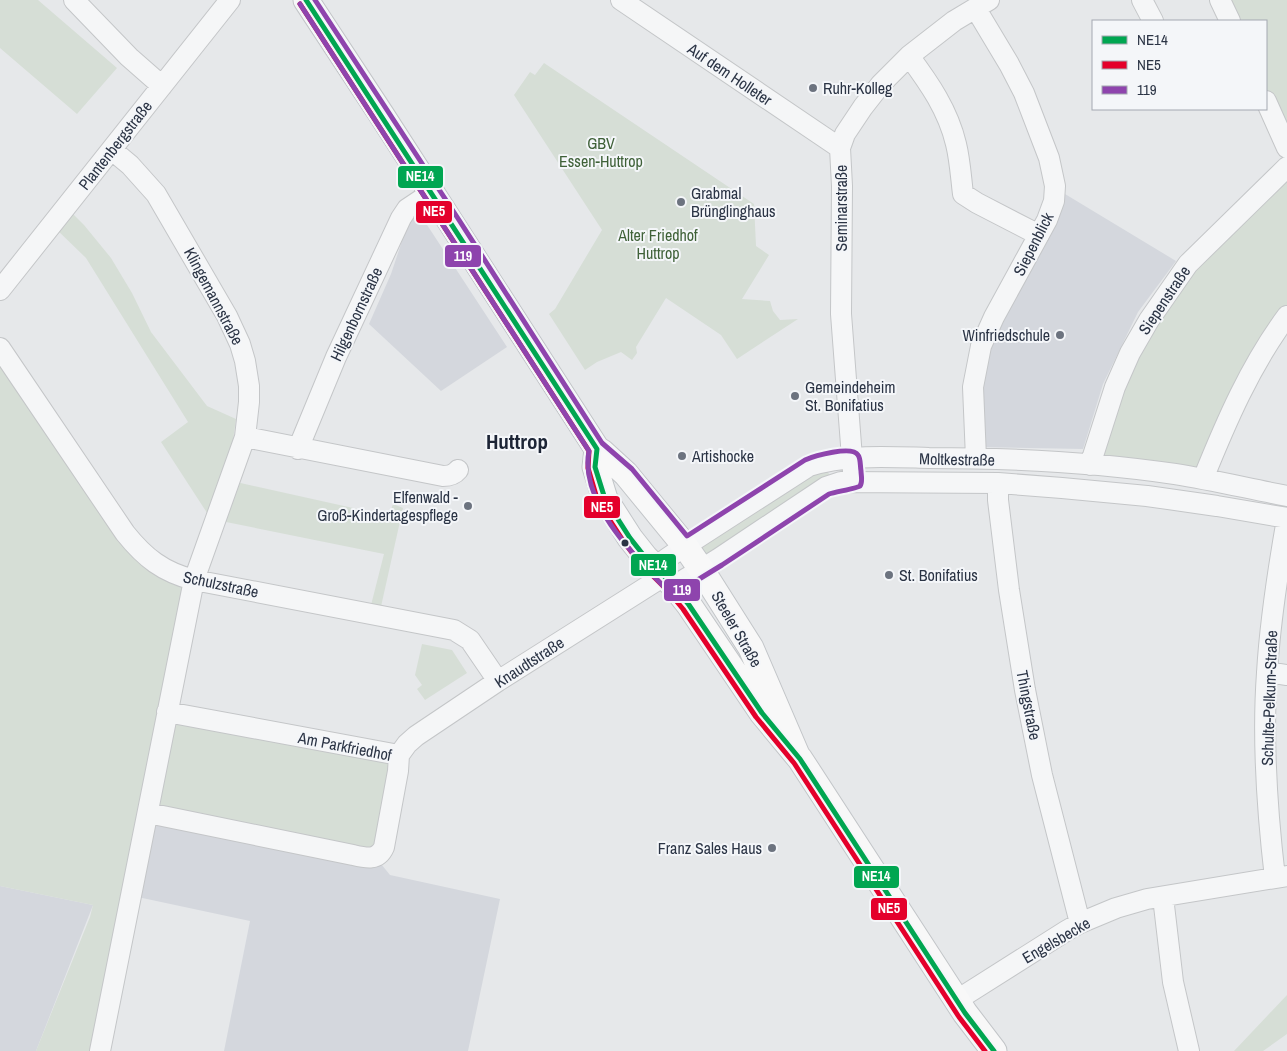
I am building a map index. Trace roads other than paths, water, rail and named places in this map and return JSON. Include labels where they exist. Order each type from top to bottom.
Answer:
[{"type":"main road","name":"Steeler Straße","points":[[306,0],[596,449],[602,452],[626,474],[685,546],[701,569],[751,648],[797,755]]},
{"type":"main road","name":"Steeler Straße","points":[[596,449],[595,467],[605,499],[630,538],[645,557],[665,577],[762,713],[797,755],[961,1007],[994,1051]]},
{"type":"main road","name":"Steeler Straße","points":[[961,1007],[985,1051]]},
{"type":"street","points":[[74,0],[115,43],[162,86]]},
{"type":"street","name":"Plantenbergstraße","points":[[0,290],[230,0]]},
{"type":"street","name":"Auf dem Holleter","points":[[621,0],[840,148]]},
{"type":"street","points":[[1142,0],[1152,20]]},
{"type":"street","points":[[1220,0],[1230,20]]},
{"type":"street","name":"Seminarstraße","points":[[854,481],[841,314],[842,186],[840,148],[845,134],[881,84],[909,56],[954,21],[982,4]]},
{"type":"street","name":"Siepenblick","points":[[976,458],[973,387],[981,346],[994,317],[1051,211],[1055,186],[1049,158],[1024,93],[982,4]]},
{"type":"street","points":[[909,56],[931,86],[951,128],[956,144],[963,194],[1039,234]]},
{"type":"street","points":[[1267,103],[1287,148]]},
{"type":"street","name":"Klingemannstraße","points":[[112,150],[141,176],[156,194],[228,316],[240,344],[250,386],[245,437],[194,580]]},
{"type":"street","name":"Siepenstraße","points":[[1090,465],[1115,387],[1130,353],[1149,320],[1188,264],[1287,167]]},
{"type":"street","name":"Hilgenbornstraße","points":[[298,448],[336,356],[401,218],[407,209],[431,192]]},
{"type":"street","points":[[1203,479],[1227,419],[1249,376],[1287,316]]},
{"type":"street","name":"Schulzstraße","points":[[0,348],[134,544],[160,567],[176,575],[194,580],[454,630],[470,640],[498,681]]},
{"type":"street","points":[[245,437],[443,476],[450,476],[458,470]]},
{"type":"street","name":"Moltkestraße","points":[[1287,496],[1203,479],[1138,469],[1090,465],[976,458],[829,460],[809,466],[666,559],[665,577],[701,569],[826,487],[841,482],[998,483],[1147,496],[1287,519]]},
{"type":"street","name":"Thingstraße","points":[[998,483],[998,500],[1009,590],[1025,690],[1042,775],[1080,923]]},
{"type":"street","name":"Schulte-Pelkum-Straße","points":[[1281,877],[1267,796],[1265,754],[1267,672],[1274,597],[1287,519]]},
{"type":"street","name":"Knaudtstraße","points":[[399,755],[416,736],[498,681],[665,577]]},
{"type":"street","points":[[100,1051],[194,580]]},
{"type":"street","points":[[1267,672],[1287,675]]},
{"type":"street","name":"Am Parkfriedhof","points":[[148,813],[372,858],[378,855],[384,847],[398,771],[399,755],[167,712]]},
{"type":"street","name":"Engelsbecke","points":[[961,1007],[1080,923],[1116,908],[1147,899],[1281,877]]},
{"type":"street","points":[[1162,897],[1173,982],[1189,1051]]},
{"type":"place","name":"Ruhr-Kolleg","points":[[813,88]]},
{"type":"place","name":"Grabmal Brünglinghaus","points":[[681,202]]},
{"type":"place","name":"Winfriedschule","points":[[1060,335]]},
{"type":"place","name":"Gemeindeheim St. Bonifatius","points":[[795,396]]},
{"type":"place","name":"Artishocke","points":[[682,456]]},
{"type":"place","name":"Elfenwald - Groß-Kindertagespflege","points":[[468,506]]},
{"type":"place","name":"St. Bonifatius","points":[[889,575]]},
{"type":"place","name":"Franz Sales Haus","points":[[772,848]]},
{"type":"district","name":"Huttrop","points":[[517,441]]},
{"type":"park label","name":"GBV Essen-Huttrop","points":[[601,152]]},
{"type":"park label","name":"Alter Friedhof Huttrop","points":[[658,244]]}]
